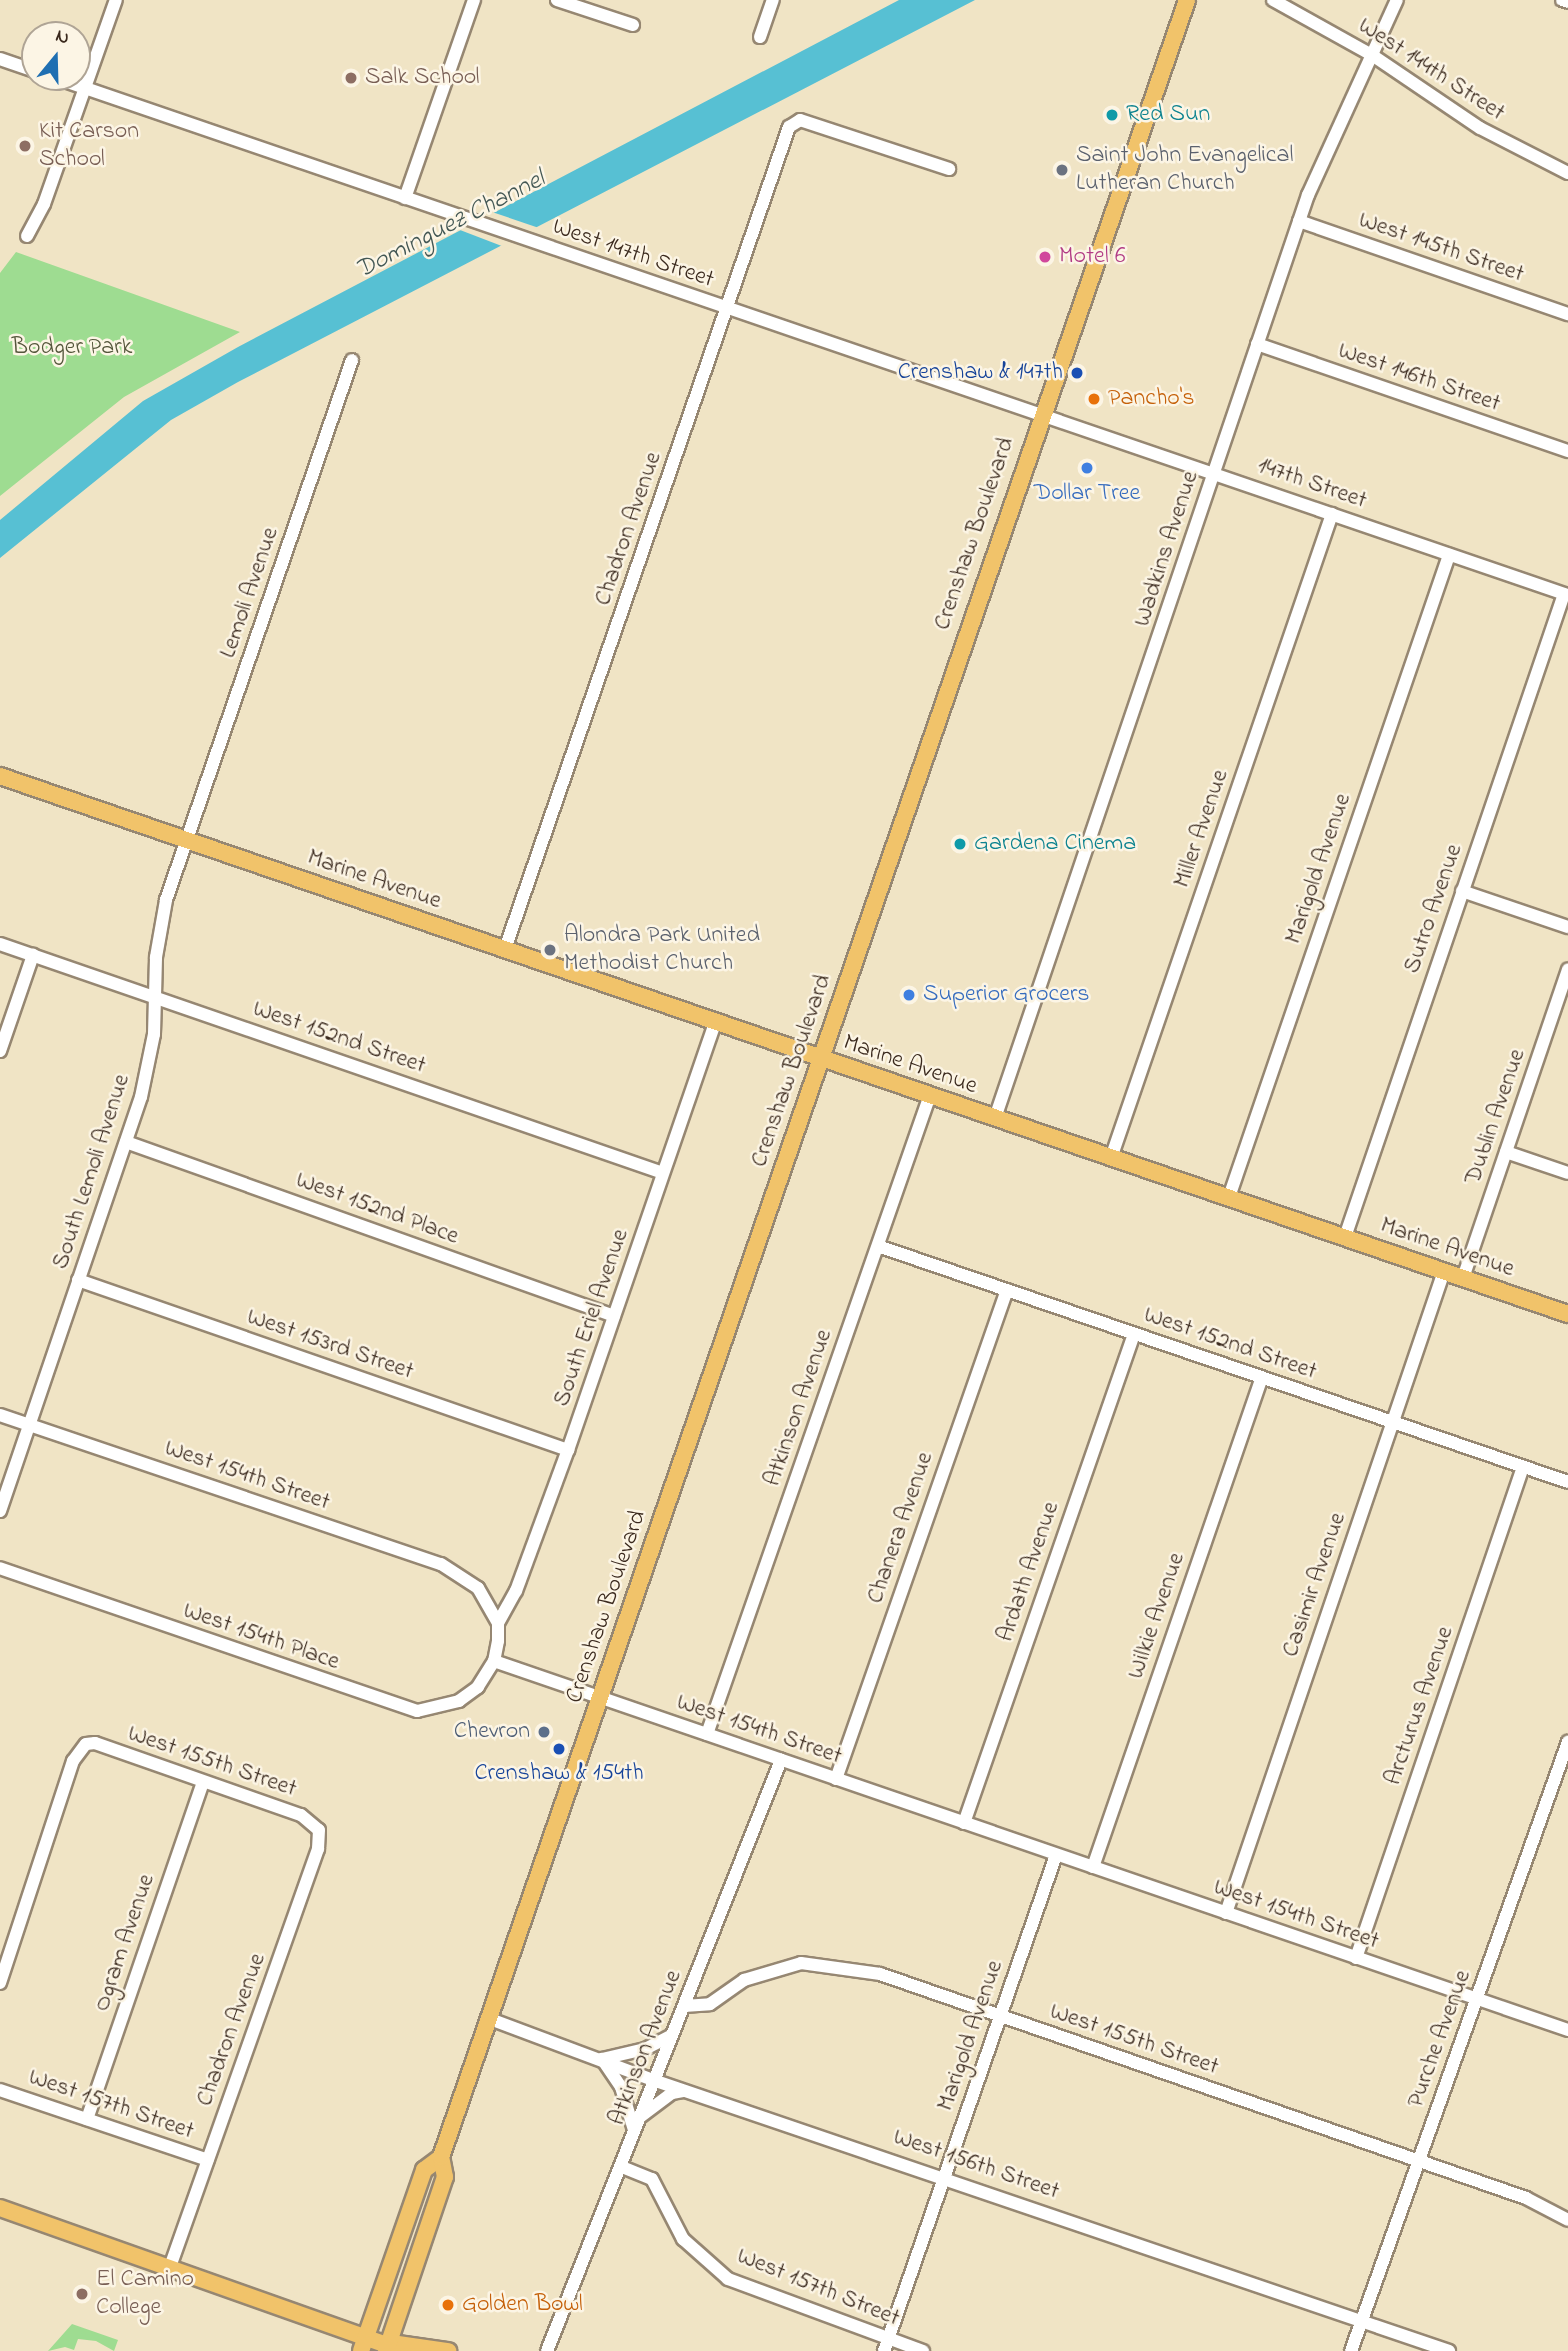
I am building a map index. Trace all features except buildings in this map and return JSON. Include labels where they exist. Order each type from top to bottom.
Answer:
[{"type":"main road","name":"Crenshaw Boulevard","points":[[387,2347],[445,2177],[441,2157],[1041,414],[1187,0]]},
{"type":"main road","name":"Marine Avenue","points":[[0,775],[1568,1314]]},
{"type":"main road","name":"Crenshaw Boulevard","points":[[361,2351],[424,2170],[441,2157]]},
{"type":"main road","points":[[0,2208],[367,2335],[387,2347],[404,2351]]},
{"type":"main road","points":[[387,2347],[448,2351]]},
{"type":"street","points":[[91,71],[116,0]]},
{"type":"street","points":[[405,198],[474,0]]},
{"type":"street","points":[[557,0],[633,24]]},
{"type":"street","points":[[602,14],[606,0]]},
{"type":"street","points":[[760,37],[773,0]]},
{"type":"street","name":"West 144th Street","points":[[1273,0],[1372,55],[1480,128],[1568,173]]},
{"type":"street","name":"Wadkins Avenue","points":[[995,1118],[1299,221],[1398,0]]},
{"type":"street","points":[[1562,0],[1568,2]]},
{"type":"street","points":[[0,59],[21,66]]},
{"type":"street","name":"West 147th Street","points":[[91,90],[1041,414]]},
{"type":"street","points":[[27,236],[44,204],[84,91]]},
{"type":"street","name":"Chadron Avenue","points":[[505,949],[725,307],[793,123],[800,120],[949,169]]},
{"type":"street","name":"West 145th Street","points":[[1299,221],[1568,314]]},
{"type":"street","name":"West 146th Street","points":[[1257,344],[1568,451]]},
{"type":"street","name":"Lemoli Avenue","points":[[187,840],[352,360]]},
{"type":"street","name":"147th Street","points":[[1041,414],[1566,595]]},
{"type":"street","name":"Miller Avenue","points":[[1111,1158],[1332,514]]},
{"type":"street","name":"Marigold Avenue","points":[[1229,1197],[1449,555]]},
{"type":"street","name":"Sutro Avenue","points":[[1345,1237],[1566,595]]},
{"type":"street","name":"South Lemoli Avenue","points":[[0,1511],[147,1076],[156,996],[159,929],[187,840]]},
{"type":"street","points":[[1462,891],[1568,927]]},
{"type":"street","name":"West 152nd Street","points":[[0,944],[663,1173]]},
{"type":"street","points":[[0,1051],[33,955]]},
{"type":"street","name":"Dublin Avenue","points":[[1463,1278],[1568,969]]},
{"type":"street","name":"South Eriel Avenue","points":[[498,1623],[516,1591],[568,1450],[715,1021]]},
{"type":"street","name":"Atkinson Avenue","points":[[707,1734],[930,1096]]},
{"type":"street","name":"West 152nd Place","points":[[126,1142],[614,1316]]},
{"type":"street","points":[[1506,1152],[1568,1173]]},
{"type":"street","name":"West 152nd Street","points":[[878,1246],[1568,1482]]},
{"type":"street","name":"Casimir Avenue","points":[[1226,1913],[1444,1271]]},
{"type":"street","name":"West 153rd Street","points":[[78,1280],[568,1450]]},
{"type":"street","name":"Chanera Avenue","points":[[836,1779],[1007,1290]]},
{"type":"street","name":"Ardath Avenue","points":[[964,1823],[1134,1334]]},
{"type":"street","name":"Wilkie Avenue","points":[[1093,1867],[1262,1377]]},
{"type":"street","name":"West 154th Street","points":[[0,1415],[441,1564],[478,1588],[498,1623]]},
{"type":"street","name":"Arcturus Avenue","points":[[1356,1958],[1523,1467]]},
{"type":"street","name":"West 154th Place","points":[[0,1568],[417,1711],[460,1702],[478,1687],[494,1661]]},
{"type":"street","points":[[494,1661],[498,1623]]},
{"type":"street","name":"West 154th Street","points":[[494,1661],[1568,2031]]},
{"type":"street","name":"Purche Avenue","points":[[1351,2351],[1568,1742]]},
{"type":"street","name":"West 155th Street","points":[[0,1983],[74,1761],[86,1744],[110,1748],[301,1815]]},
{"type":"street","name":"Atkinson Avenue","points":[[547,2351],[781,1760]]},
{"type":"street","name":"Ogram Avenue","points":[[86,2119],[203,1782]]},
{"type":"street","name":"Chadron Avenue","points":[[170,2266],[318,1849],[319,1830],[301,1815]]},
{"type":"street","name":"Marigold Avenue","points":[[886,2345],[1056,1855]]},
{"type":"street","name":"West 155th Street","points":[[684,2006],[710,2004],[761,1974],[801,1963],[824,1963],[880,1974],[1526,2197],[1568,2220]]},
{"type":"street","name":"West 156th Street","points":[[490,2019],[653,2080],[945,2176],[1449,2351]]},
{"type":"street","points":[[635,2132],[626,2097],[602,2059],[645,2049],[672,2035]]},
{"type":"street","name":"West 157th Street","points":[[0,2090],[208,2160]]},
{"type":"street","points":[[640,2118],[672,2093],[686,2091]]},
{"type":"street","name":"West 157th Street","points":[[622,2167],[653,2179],[683,2239],[728,2279],[886,2345],[923,2351]]},
{"type":"green space","name":"Bodger Park","points":[[16,252],[240,332],[124,397],[0,496],[0,273]]},
{"type":"green space","points":[[72,2324],[118,2340],[114,2351],[96,2341],[78,2339],[74,2350],[65,2347],[48,2351]]},
{"type":"water","points":[[899,0],[975,0],[238,382],[171,420],[0,558],[0,520],[143,401],[238,347]]},
{"type":"pier","points":[[492,212],[542,229],[507,248],[460,230]]},
{"type":"place","name":"Salk School","points":[[351,78]]},
{"type":"place","name":"Red Sun","points":[[1112,115]]},
{"type":"place","name":"Kit Carson School","points":[[25,146]]},
{"type":"place","name":"Saint John Evangelical Lutheran Church","points":[[1062,170]]},
{"type":"place","name":"Motel 6","points":[[1045,257]]},
{"type":"place","name":"Crenshaw & 147th","points":[[1077,373]]},
{"type":"place","name":"Pancho's","points":[[1094,399]]},
{"type":"place","name":"Dollar Tree","points":[[1087,468]]},
{"type":"place","name":"Gardena Cinema","points":[[960,844]]},
{"type":"place","name":"Alondra Park United Methodist Church","points":[[550,950]]},
{"type":"place","name":"Superior Grocers","points":[[909,995]]},
{"type":"place","name":"Chevron","points":[[544,1732]]},
{"type":"place","name":"Crenshaw & 154th","points":[[559,1749]]},
{"type":"place","name":"El Camino College","points":[[82,2294]]},
{"type":"place","name":"Golden Bowl","points":[[448,2305]]},
{"type":"water label","name":"Dominguez Channel","points":[[451,226]]}]
